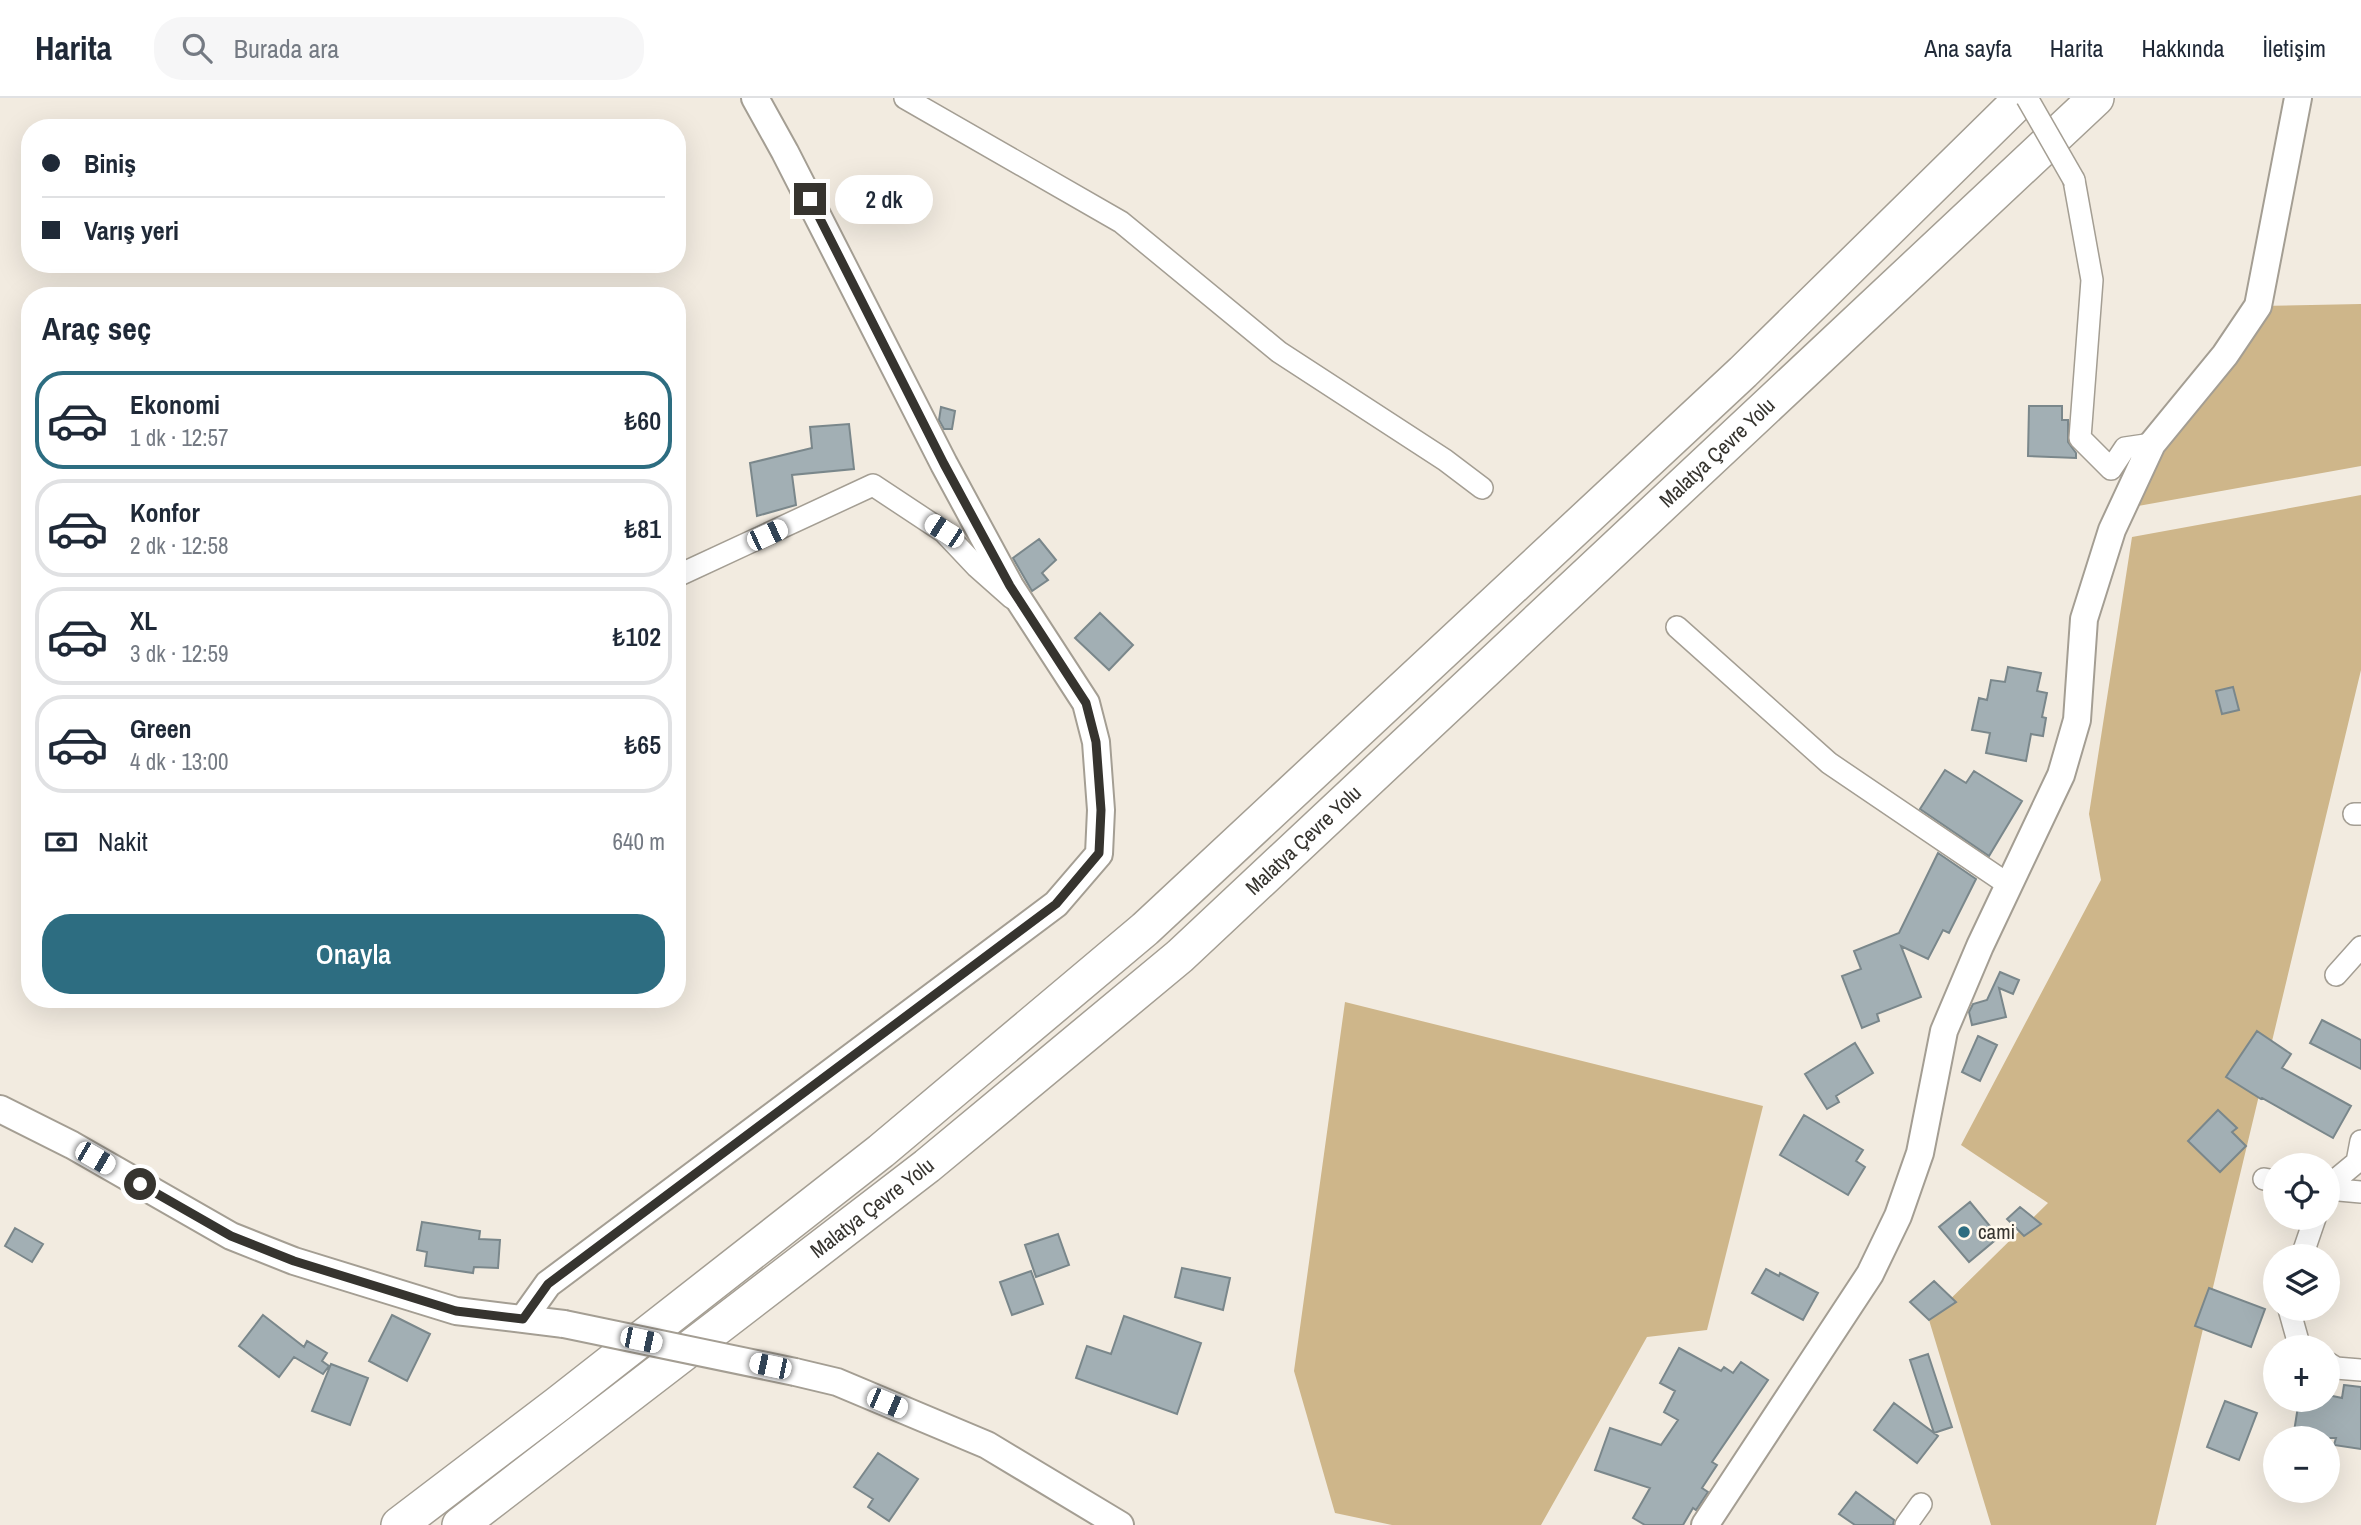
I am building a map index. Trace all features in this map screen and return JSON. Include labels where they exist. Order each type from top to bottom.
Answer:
[{"type":"highway","name":"Malatya Çevre Yolu","points":[[399,1525],[881,1151],[1145,929],[1743,372],[2025,98]]},
{"type":"highway","name":"Malatya Çevre Yolu","points":[[460,1525],[927,1166],[1180,956],[2096,98]]},
{"type":"street","points":[[523,1319],[548,1284],[1056,904],[1099,853],[1101,810],[1096,742],[1086,703],[1024,608],[944,464],[755,98]]},
{"type":"street","points":[[905,98],[1121,222],[1279,352],[1445,460],[1482,488]]},
{"type":"street","points":[[2025,98],[2074,180],[2092,281],[2080,438],[2110,469],[2125,448],[2152,444]]},
{"type":"street","points":[[1705,1525],[1870,1274],[1898,1216],[1920,1153],[1944,1031],[1980,946],[2060,775],[2077,720],[2084,619],[2112,530],[2152,444],[2225,355],[2258,306],[2298,98]]},
{"type":"street","points":[[686,572],[873,485],[944,531],[977,567],[1024,608]]},
{"type":"street","points":[[1677,627],[1829,763],[2009,885]]},
{"type":"street","points":[[2336,975],[2361,947]]},
{"type":"street","points":[[0,1109],[72,1145],[231,1236],[294,1261],[456,1311],[564,1324],[837,1382],[986,1446],[1120,1525]]},
{"type":"street","points":[[2340,1177],[2357,1162],[2361,1140]]},
{"type":"street","points":[[2340,1189],[2361,1192]]},
{"type":"street","points":[[2340,1368],[2361,1370]]},
{"type":"street","points":[[1906,1525],[1921,1504]]},
{"type":"shaded area","points":[[2361,304],[2361,466],[2127,508],[2152,444],[2258,306]]},
{"type":"shaded area","points":[[2361,495],[2361,670],[2156,1525],[1991,1525],[1929,1320],[2048,1203],[1961,1145],[2101,880],[2089,814],[2132,537]]},
{"type":"shaded area","points":[[1345,1002],[1763,1106],[1707,1330],[1647,1337],[1541,1525],[1392,1525],[1335,1513],[1294,1371]]},
{"type":"building","points":[[2029,406],[2062,406],[2062,420],[2068,420],[2068,442],[2076,453],[2076,458],[2028,456]]},
{"type":"building","points":[[941,407],[955,411],[952,429],[944,429],[939,420]]},
{"type":"building","points":[[849,424],[854,469],[792,475],[796,505],[757,516],[750,463],[812,448],[810,427]]},
{"type":"building","points":[[1039,539],[1056,560],[1042,573],[1048,580],[1032,591],[1013,558]]},
{"type":"building","points":[[1100,613],[1133,645],[1109,670],[1075,638]]},
{"type":"building","points":[[2008,667],[2041,673],[2037,691],[2047,693],[2042,717],[2046,718],[2043,736],[2031,734],[2026,761],[1986,753],[1990,733],[1972,730],[1979,698],[1987,700],[1991,680],[2005,682]]},
{"type":"building","points":[[2233,687],[2239,710],[2222,714],[2216,691]]},
{"type":"building","points":[[1945,770],[1966,783],[1974,771],[2022,801],[1989,856],[1920,809]]},
{"type":"building","points":[[1938,853],[1976,879],[1949,933],[1943,930],[1928,959],[1901,946],[1921,997],[1877,1014],[1879,1021],[1862,1028],[1842,976],[1861,969],[1854,951],[1899,933]]},
{"type":"building","points":[[2000,972],[2019,980],[2013,994],[1999,988],[2006,1017],[1972,1025],[1969,1012],[1973,1004],[1987,1000]]},
{"type":"building","points":[[2322,1020],[2361,1040],[2361,1069],[2310,1043]]},
{"type":"building","points":[[2257,1031],[2291,1054],[2282,1068],[2351,1106],[2333,1138],[2226,1077]]},
{"type":"building","points":[[1978,1036],[1997,1045],[1980,1081],[1962,1072]]},
{"type":"building","points":[[1855,1043],[1873,1073],[1836,1096],[1839,1102],[1827,1109],[1805,1074]]},
{"type":"building","points":[[2218,1110],[2237,1128],[2232,1132],[2246,1146],[2220,1172],[2188,1141]]},
{"type":"building","points":[[1804,1115],[1863,1150],[1856,1161],[1865,1167],[1848,1195],[1780,1155]]},
{"type":"building","name":"cami","points":[[1970,1202],[1999,1237],[1969,1262],[1939,1227]]},
{"type":"building","points":[[2020,1207],[2041,1224],[2024,1236],[2007,1219]]},
{"type":"building","points":[[422,1222],[480,1231],[479,1239],[500,1240],[498,1268],[474,1267],[473,1273],[425,1266],[427,1252],[417,1250]]},
{"type":"building","points":[[15,1228],[43,1244],[32,1262],[5,1246]]},
{"type":"building","points":[[1058,1234],[1069,1265],[1036,1277],[1025,1245]]},
{"type":"building","points":[[1182,1268],[1230,1278],[1223,1310],[1175,1297]]},
{"type":"building","points":[[1766,1269],[1779,1276],[1780,1273],[1818,1293],[1803,1320],[1752,1293]]},
{"type":"building","points":[[1031,1271],[1043,1304],[1012,1315],[1000,1282]]},
{"type":"building","points":[[1934,1281],[1956,1302],[1929,1320],[1910,1302]]},
{"type":"building","points":[[2209,1288],[2263,1308],[2251,1347],[2195,1326]]},
{"type":"building","points":[[263,1315],[304,1347],[307,1341],[327,1353],[322,1361],[329,1366],[323,1374],[294,1357],[279,1377],[239,1346]]},
{"type":"building","points":[[392,1315],[430,1334],[407,1381],[369,1361]]},
{"type":"building","points":[[1124,1316],[1201,1343],[1177,1414],[1076,1378],[1087,1346],[1111,1354]]},
{"type":"building","points":[[1679,1348],[1721,1371],[1724,1367],[1733,1373],[1741,1362],[1768,1380],[1712,1462],[1717,1465],[1702,1488],[1708,1492],[1696,1510],[1693,1508],[1683,1525],[1645,1525],[1633,1518],[1650,1488],[1595,1470],[1610,1428],[1661,1445],[1678,1420],[1664,1412],[1675,1391],[1660,1383]]},
{"type":"building","points":[[1928,1354],[1952,1427],[1934,1433],[1910,1360]]},
{"type":"building","points":[[331,1364],[368,1378],[350,1425],[312,1411]]},
{"type":"building","points":[[2344,1385],[2361,1387],[2361,1449],[2340,1446],[2340,1426],[2295,1426],[2297,1412],[2340,1412]]},
{"type":"building","points":[[2225,1401],[2257,1413],[2239,1460],[2207,1447]]},
{"type":"building","points":[[1894,1403],[1938,1436],[1917,1463],[1874,1430]]},
{"type":"building","points":[[878,1453],[918,1479],[889,1521],[868,1507],[873,1499],[854,1487]]},
{"type":"building","points":[[1856,1492],[1894,1520],[1893,1525],[1855,1525],[1839,1514]]},
{"type":"place","name":"cami","points":[[1964,1232]]},
{"type":"route","points":[[140,1184],[231,1236],[294,1261],[456,1311],[523,1319],[548,1284],[1056,904],[1099,853],[1101,810],[1096,742],[1086,703],[1010,586],[944,464],[810,199]]}]
